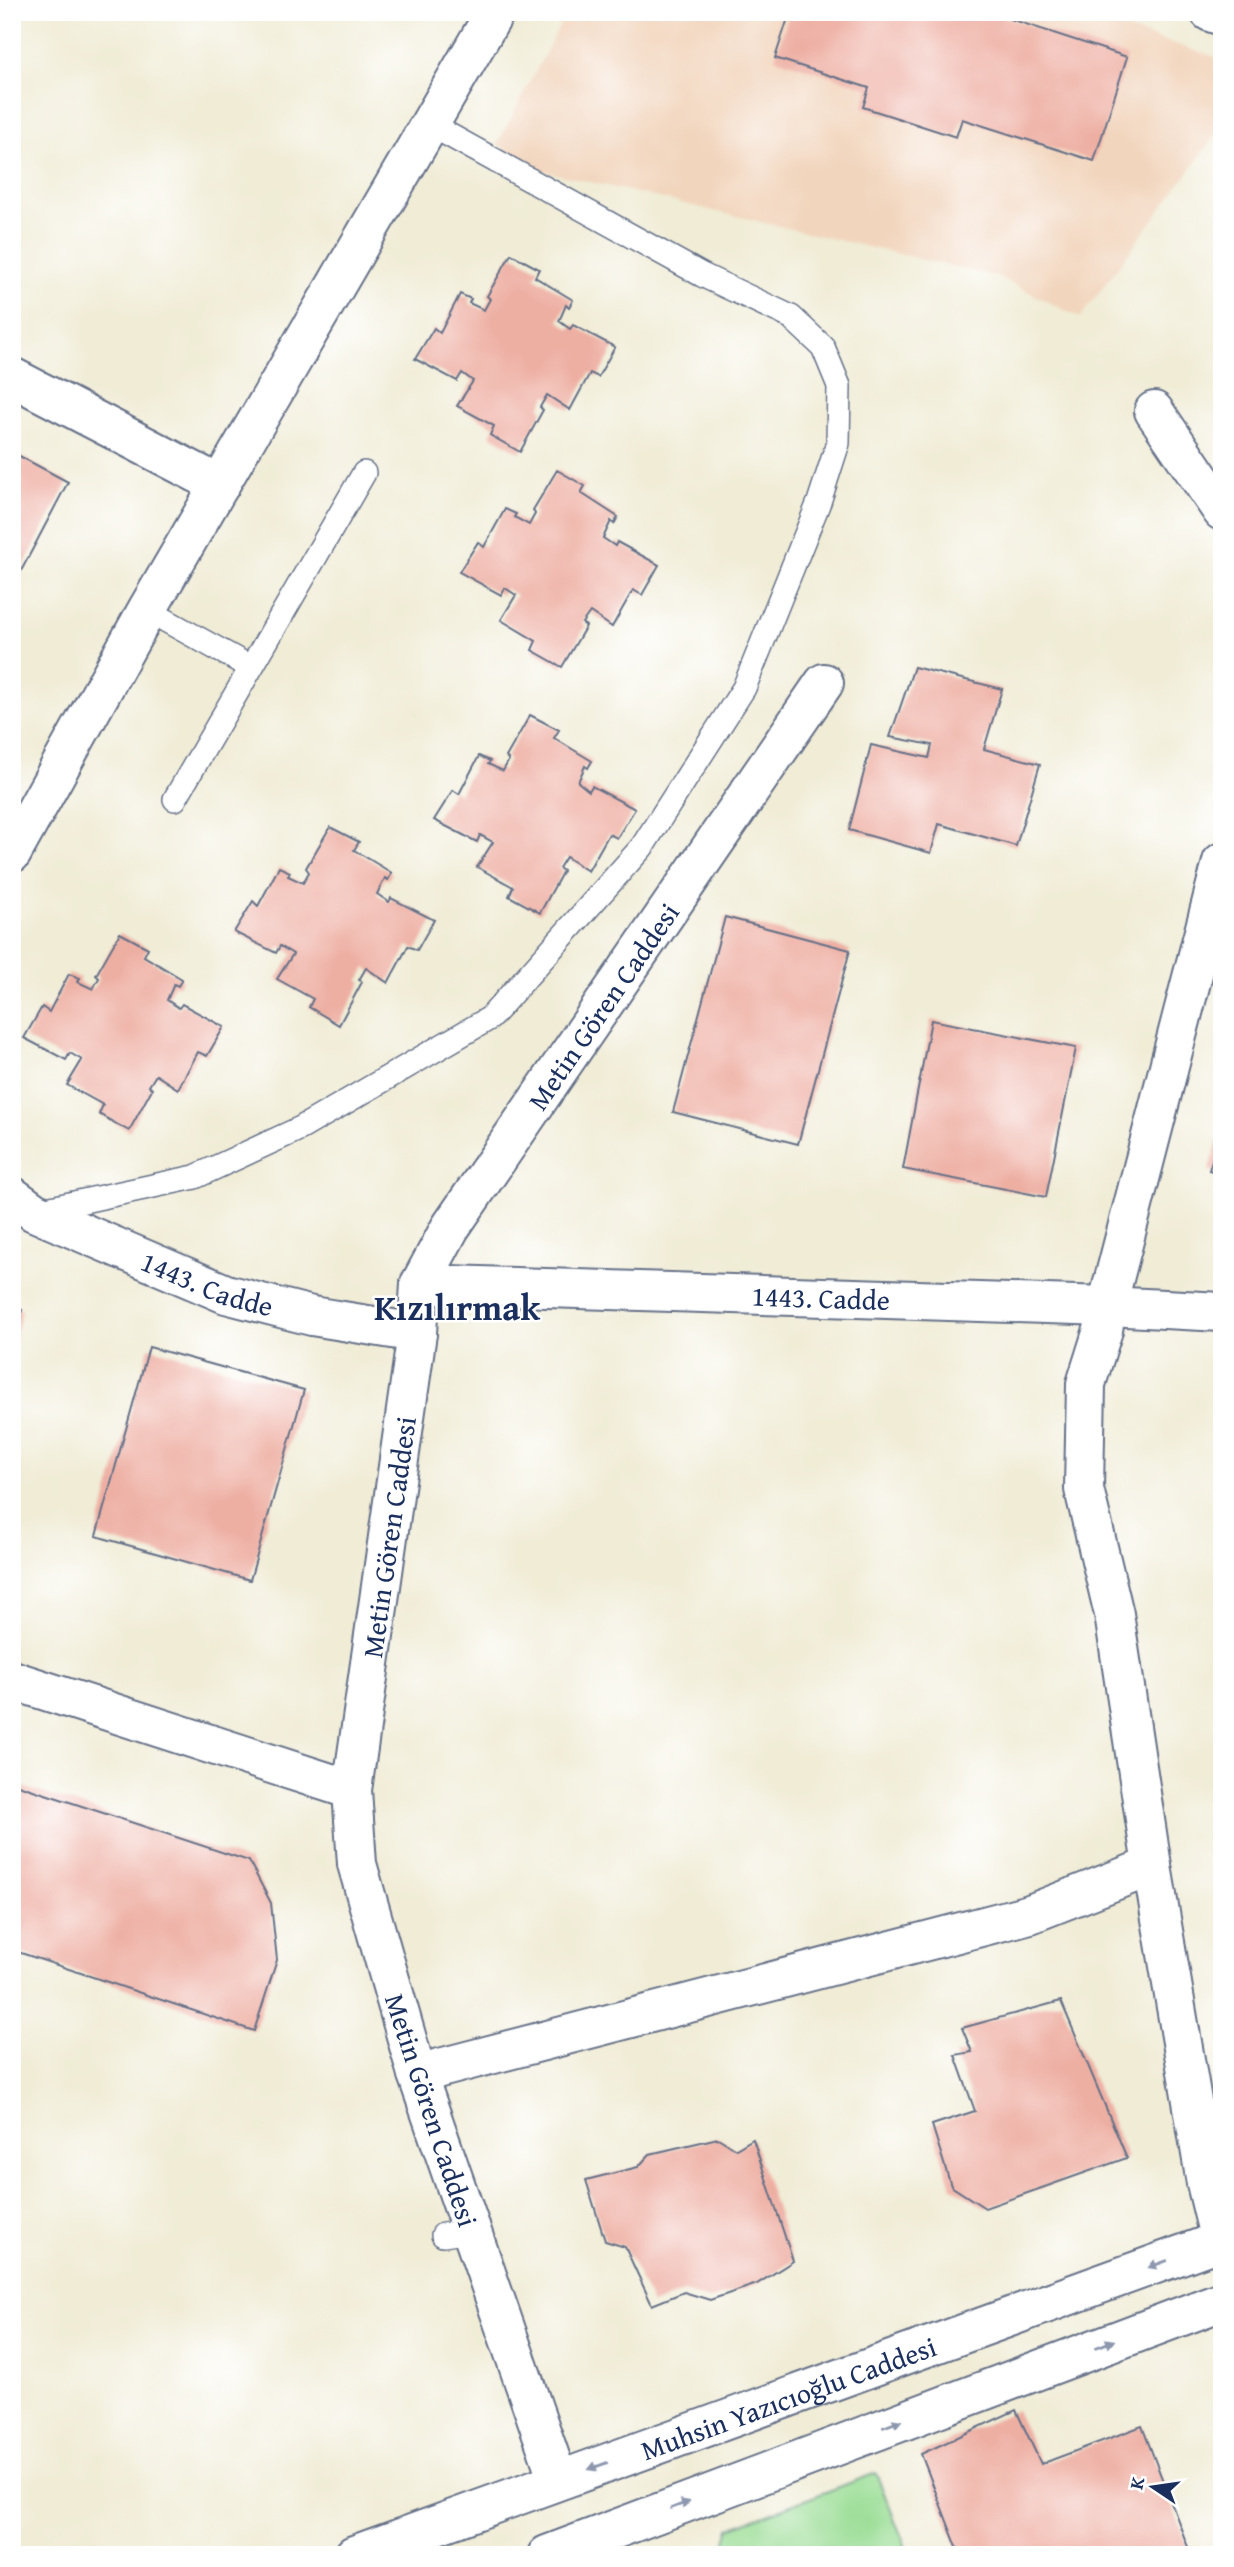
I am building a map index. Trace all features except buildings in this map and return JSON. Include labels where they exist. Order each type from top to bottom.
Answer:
[{"type":"street","points":[[12,853],[147,610],[495,12]]},
{"type":"street","points":[[1210,12],[1222,16]]},
{"type":"street","points":[[12,377],[220,485]]},
{"type":"street","points":[[1154,411],[1222,511]]},
{"type":"street","name":"Metin Gören Caddesi","points":[[558,2480],[457,2233],[417,2074],[357,1864],[352,1790],[417,1333],[420,1284],[450,1228],[824,683]]},
{"type":"street","points":[[1221,2243],[1206,2183],[1152,1866],[1114,1614],[1084,1489],[1086,1384],[1103,1330],[1222,862]]},
{"type":"street","name":"1443. Cadde","points":[[23,1204],[226,1294],[312,1316],[417,1333]]},
{"type":"street","name":"1443. Cadde","points":[[420,1284],[1222,1312]]},
{"type":"street","points":[[12,1680],[352,1790]]},
{"type":"street","points":[[417,2074],[1030,1914],[1152,1866]]},
{"type":"street","name":"Muhsin Yazıcıoğlu Caddesi","points":[[354,2555],[1221,2243]]},
{"type":"street","points":[[547,2555],[608,2544],[1222,2301]]},
{"type":"lane","points":[[23,1204],[195,1177],[301,1128],[490,1018],[642,847],[744,688],[819,502],[838,443],[839,386],[823,347],[791,317],[702,275],[429,124]]},
{"type":"lane","points":[[175,799],[364,473]]},
{"type":"lane","points":[[147,610],[250,667]]},
{"type":"shaded area","points":[[567,12],[1072,12],[1222,59],[1222,127],[1080,318],[1001,278],[535,169],[497,144]]},
{"type":"green space","points":[[876,2473],[909,2555],[722,2555],[730,2528]]},
{"type":"district","name":"Kızılırmak","points":[[457,1307]]}]
